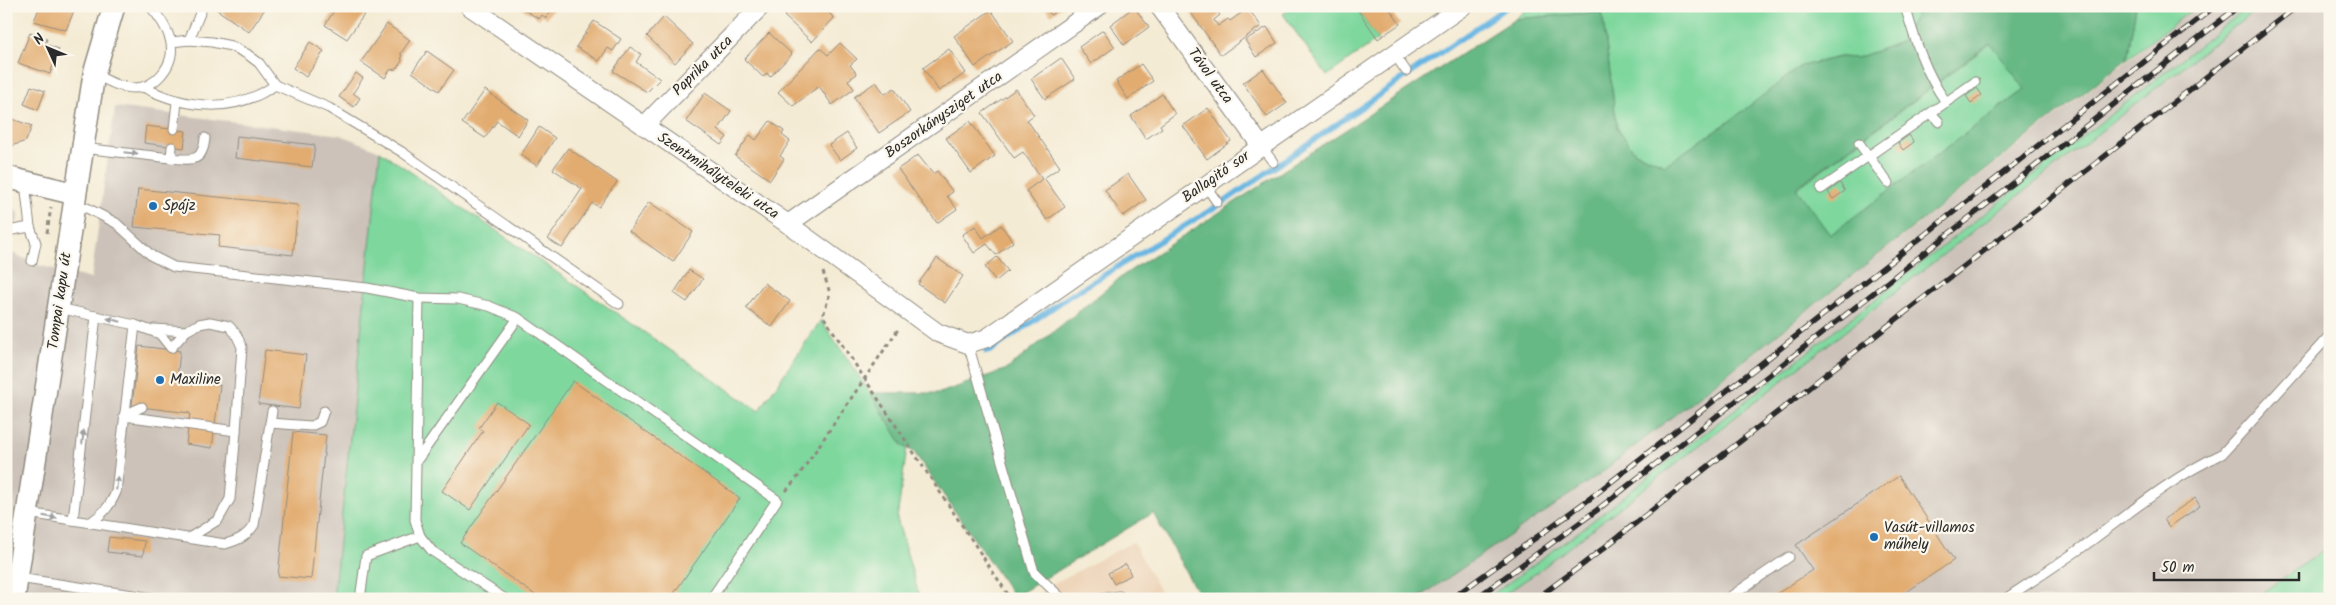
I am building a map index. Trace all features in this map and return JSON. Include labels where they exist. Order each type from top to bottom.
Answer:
[{"type":"street","name":"Tompai kapu út","points":[[14,599],[94,74],[114,6]]},
{"type":"street","name":"Paprika utca","points":[[644,126],[762,6]]},
{"type":"street","name":"Boszorkánysziget utca","points":[[788,224],[1100,6]]},
{"type":"street","name":"Távol utca","points":[[1159,6],[1261,146]]},
{"type":"street","name":"Ballagitó sor","points":[[968,344],[988,338],[1062,291],[1205,185],[1463,6]]},
{"type":"street","name":"Szentmihályteleki utca","points":[[475,8],[788,224],[938,333],[968,344]]},
{"type":"street","points":[[15,180],[74,200]]},
{"type":"lane","points":[[143,87],[152,83],[166,68],[171,58],[172,42],[162,20],[150,6]]},
{"type":"lane","points":[[189,40],[203,6]]},
{"type":"lane","points":[[1906,6],[1917,45],[1934,86],[1946,102]]},
{"type":"lane","points":[[172,42],[189,40],[212,42],[231,46],[247,54],[259,63],[275,85],[329,108],[402,152],[619,304]]},
{"type":"lane","points":[[1395,54],[1406,72]]},
{"type":"lane","points":[[94,74],[120,86],[143,87],[176,102],[203,106],[245,102],[275,85]]},
{"type":"lane","points":[[1821,189],[1975,82]]},
{"type":"lane","points":[[174,130],[176,102]]},
{"type":"lane","points":[[1931,112],[1938,122]]},
{"type":"lane","points":[[82,148],[190,160],[198,157],[204,148],[205,138]]},
{"type":"lane","points":[[1859,143],[1888,183]]},
{"type":"lane","points":[[1261,146],[1273,162]]},
{"type":"lane","points":[[171,158],[172,147]]},
{"type":"lane","points":[[15,180],[36,244],[32,261]]},
{"type":"lane","points":[[1205,185],[1217,202]]},
{"type":"lane","points":[[74,200],[116,223],[152,256],[174,267],[367,288],[419,298],[458,299],[489,306],[518,318],[777,500],[711,599]]},
{"type":"lane","points":[[13,230],[30,227]]},
{"type":"lane","points":[[419,298],[418,459],[415,520],[420,536],[432,551],[505,599]]},
{"type":"lane","points":[[59,308],[148,329],[160,334],[171,348],[186,331],[198,324],[210,322],[229,326],[236,334],[242,347],[230,500],[218,520],[189,538]]},
{"type":"lane","points":[[73,520],[96,316]]},
{"type":"lane","points":[[418,459],[518,318]]},
{"type":"lane","points":[[91,522],[101,516],[116,492],[135,325]]},
{"type":"lane","points":[[148,329],[186,331]]},
{"type":"lane","points":[[2005,599],[2078,551],[2164,488],[2199,465],[2222,454],[2330,335]]},
{"type":"lane","points":[[968,344],[1034,572],[1062,599]]},
{"type":"lane","points":[[124,416],[142,407]]},
{"type":"lane","points":[[28,513],[225,544],[240,540],[254,526],[272,411]]},
{"type":"lane","points":[[270,423],[311,426],[320,422],[324,411]]},
{"type":"lane","points":[[124,416],[236,431]]},
{"type":"lane","points":[[361,592],[366,556],[420,536]]},
{"type":"lane","points":[[1727,599],[1789,557]]},
{"type":"lane","points":[[18,578],[160,599]]},
{"type":"lane","points":[[1100,599],[1119,596],[1123,599]]},
{"type":"path","points":[[813,243],[830,292],[823,316],[1011,599]]},
{"type":"path","points":[[777,500],[797,478],[910,313]]},
{"type":"shaded area","points":[[2197,6],[2330,6],[2330,546],[2253,599],[1417,599],[1597,476]]},
{"type":"shaded area","points":[[115,107],[341,135],[380,151],[759,411],[903,446],[897,519],[920,599],[6,599],[6,201],[11,203],[19,215],[8,251],[38,265],[91,279]],"holes":[[[139,347],[180,351],[177,379],[194,381],[190,412],[132,406]]]},
{"type":"shaded area","points":[[1133,542],[1164,599],[1038,599],[1036,596],[1049,586]]},
{"type":"green space","points":[[1294,6],[1355,6],[1378,39],[1327,76],[1283,14]]},
{"type":"green space","points":[[1530,6],[1921,6],[1901,42],[1857,58],[1840,57],[1801,66],[1730,121],[1665,165],[1635,152],[1617,128],[1602,12],[1515,19]]},
{"type":"green space","points":[[1921,6],[2136,6],[2127,59],[1597,476],[1417,599],[1201,599],[1153,513],[1014,597],[914,452],[903,446],[870,393],[940,393],[1007,369],[1125,274],[1515,19],[1602,12],[1617,128],[1635,152],[1665,165],[1730,121],[1801,66],[1840,57],[1857,58],[1901,42]],"holes":[[[1990,43],[2025,89],[1830,235],[1796,188]]]},
{"type":"green space","points":[[2136,6],[2197,6],[2127,59]]},
{"type":"green space","points":[[2249,6],[2261,6],[1536,573],[1498,599],[1486,599],[1577,533]]},
{"type":"green space","points":[[1991,43],[2025,89],[1830,235],[1796,189]]},
{"type":"green space","points":[[380,151],[759,411],[821,320],[907,447],[897,519],[920,599],[333,599]]},
{"type":"green space","points":[[2330,546],[2330,599],[2253,599]]},
{"type":"building","points":[[40,6],[76,6],[66,30],[34,21]]},
{"type":"building","points":[[218,6],[267,6],[249,32],[216,9]]},
{"type":"building","points":[[337,6],[363,6],[368,9],[347,39],[325,25]]},
{"type":"building","points":[[518,6],[556,6],[546,18],[542,15],[539,19]]},
{"type":"building","points":[[794,6],[822,6],[834,18],[812,42],[784,16]]},
{"type":"building","points":[[1044,6],[1063,6],[1051,15]]},
{"type":"building","points":[[1186,6],[1213,6],[1220,15],[1214,20],[1218,26],[1228,19],[1230,21],[1248,8],[1261,26],[1221,55]]},
{"type":"building","points":[[1355,6],[1392,6],[1389,8],[1400,24],[1378,39]]},
{"type":"building","points":[[1134,7],[1149,27],[1124,45],[1110,25]]},
{"type":"building","points":[[991,10],[1013,41],[975,67],[954,36]]},
{"type":"building","points":[[664,17],[693,44],[675,63],[647,36]]},
{"type":"building","points":[[594,21],[621,39],[613,51],[608,48],[599,61],[576,47]]},
{"type":"building","points":[[387,24],[410,40],[401,53],[402,61],[396,69],[390,70],[385,78],[361,62]]},
{"type":"building","points":[[1267,27],[1277,43],[1256,57],[1245,40]]},
{"type":"building","points":[[1103,30],[1115,47],[1091,64],[1079,47]]},
{"type":"building","points":[[30,33],[47,39],[45,44],[59,49],[50,74],[18,63]]},
{"type":"building","points":[[769,33],[792,54],[770,77],[767,73],[763,77],[744,59]]},
{"type":"building","points":[[310,42],[324,51],[306,77],[293,68]]},
{"type":"building","points":[[840,43],[857,59],[850,65],[857,74],[848,80],[854,89],[832,105],[819,86],[793,106],[778,92],[820,48],[828,55]]},
{"type":"building","points":[[630,47],[641,54],[636,62],[660,79],[647,92],[613,71]]},
{"type":"building","points":[[949,49],[966,73],[939,91],[923,68]]},
{"type":"building","points":[[427,51],[454,70],[439,91],[412,72]]},
{"type":"building","points":[[1061,58],[1075,79],[1045,99],[1031,79]]},
{"type":"building","points":[[1141,64],[1153,81],[1128,99],[1116,81]]},
{"type":"building","points":[[1263,69],[1287,103],[1267,117],[1243,83]]},
{"type":"building","points":[[356,73],[363,78],[353,93],[360,98],[354,107],[339,97]]},
{"type":"building","points":[[876,82],[885,94],[894,88],[910,112],[879,133],[854,97]]},
{"type":"building","points":[[31,86],[45,91],[38,110],[24,104]]},
{"type":"building","points":[[1977,88],[1982,95],[1971,103],[1966,96]]},
{"type":"building","points":[[1016,89],[1034,115],[1027,120],[1060,167],[1044,178],[1065,207],[1047,220],[1026,191],[1042,179],[1023,152],[1014,158],[982,113]]},
{"type":"building","points":[[485,90],[528,120],[518,136],[497,121],[485,138],[462,123]]},
{"type":"building","points":[[705,93],[731,111],[718,130],[727,137],[721,145],[686,121]]},
{"type":"building","points":[[1162,94],[1175,114],[1160,125],[1162,128],[1146,139],[1131,116]]},
{"type":"building","points":[[1208,108],[1231,141],[1207,159],[1183,126]]},
{"type":"building","points":[[12,119],[32,126],[26,141],[8,147],[6,146],[6,123],[9,124]]},
{"type":"building","points":[[770,121],[784,131],[782,135],[790,141],[780,156],[784,159],[770,180],[735,156],[750,135],[756,140]]},
{"type":"building","points":[[970,121],[995,156],[971,173],[946,138]]},
{"type":"building","points":[[146,126],[186,131],[184,148],[144,143]]},
{"type":"building","points":[[539,127],[555,138],[537,166],[521,155]]},
{"type":"building","points":[[847,133],[857,148],[840,160],[829,145]]},
{"type":"building","points":[[1909,135],[1914,142],[1903,150],[1898,143]]},
{"type":"building","points":[[237,136],[315,145],[312,167],[235,158]]},
{"type":"building","points":[[568,148],[617,182],[599,207],[592,203],[562,248],[548,239],[582,189],[553,169]]},
{"type":"building","points":[[918,155],[933,174],[937,171],[953,192],[947,196],[957,209],[937,223],[898,169]]},
{"type":"building","points":[[1128,174],[1146,200],[1123,216],[1105,190]]},
{"type":"building","points":[[1840,183],[1845,191],[1833,199],[1828,192]]},
{"type":"building","points":[[138,189],[298,205],[293,255],[218,247],[220,235],[134,227]]},
{"type":"building","points":[[649,202],[693,232],[673,262],[629,231]]},
{"type":"building","points":[[1001,225],[1013,242],[996,255],[987,244],[974,253],[962,235],[975,226],[983,238]]},
{"type":"building","points":[[997,257],[1008,271],[996,281],[985,267]]},
{"type":"building","points":[[937,258],[963,276],[945,303],[918,284]]},
{"type":"building","points":[[689,270],[703,279],[687,302],[674,293]]},
{"type":"building","points":[[764,283],[790,301],[772,327],[746,308]]},
{"type":"building","name":"Maxiline","points":[[139,346],[180,351],[177,379],[220,385],[212,448],[186,444],[190,413],[132,406]]},
{"type":"building","points":[[265,350],[306,355],[299,409],[258,404]]},
{"type":"building","points":[[573,381],[740,498],[670,599],[541,599],[460,543]]},
{"type":"building","points":[[497,402],[529,424],[470,510],[442,491],[483,431],[479,428]]},
{"type":"building","points":[[293,432],[326,435],[311,579],[278,576]]},
{"type":"building","name":"Vasút-villamos műhely","points":[[1899,476],[1954,560],[1896,599],[1769,599],[1813,570],[1796,545]]},
{"type":"building","points":[[2195,498],[2200,506],[2169,527],[2164,519]]},
{"type":"building","points":[[109,537],[145,541],[143,556],[107,552]]},
{"type":"building","points":[[1126,564],[1131,575],[1114,584],[1108,573]]},
{"type":"waterway","points":[[986,352],[1068,297],[1227,200],[1508,6]]},
{"type":"railway","points":[[1451,599],[1588,500],[2215,6]]},
{"type":"railway","points":[[1475,599],[1597,510],[2239,6]]},
{"type":"railway","points":[[1536,599],[2297,6]]},
{"type":"place","name":"Spájz","points":[[153,206]]},
{"type":"place","name":"Maxiline","points":[[160,380]]},
{"type":"place","name":"Vasút-villamos műhely","points":[[1874,537]]}]
